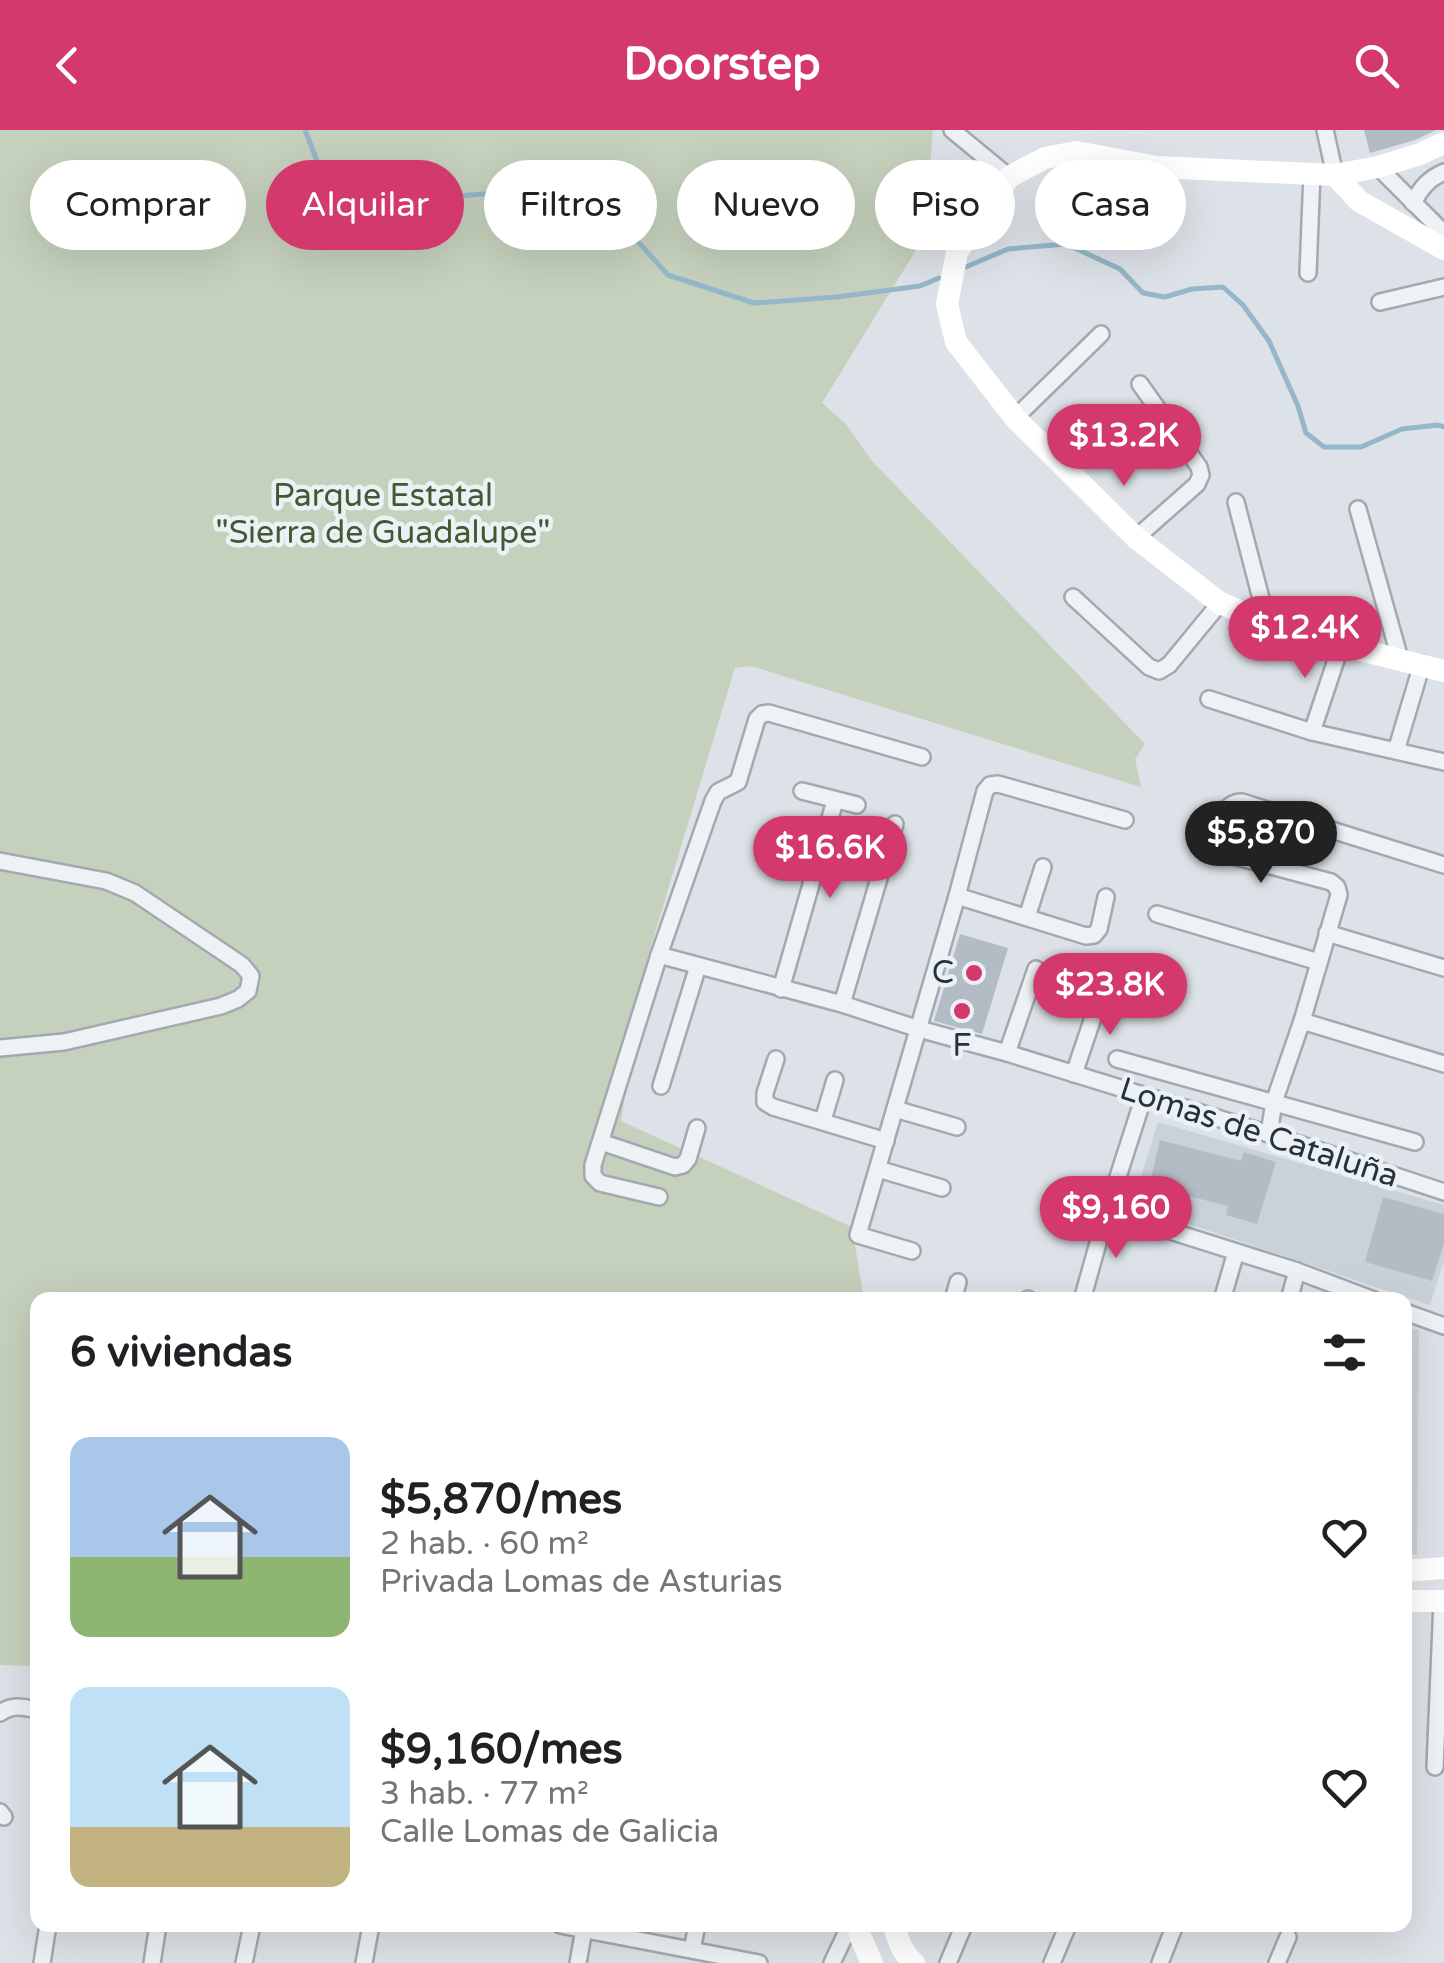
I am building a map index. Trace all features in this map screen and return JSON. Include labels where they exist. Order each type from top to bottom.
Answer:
[{"type":"street","points":[[952,130],[989,160]]},
{"type":"street","points":[[1308,273],[1324,174],[1325,130]]},
{"type":"street","points":[[1015,173],[1045,158],[1076,152],[1158,167],[1324,174],[1378,167],[1444,143]]},
{"type":"street","points":[[1378,167],[1413,204],[1441,223]]},
{"type":"street","points":[[1413,204],[1420,188],[1444,172]]},
{"type":"street","points":[[1324,174],[1359,201],[1444,249]]},
{"type":"street","points":[[958,250],[946,304],[956,342],[1015,418],[1136,538],[1220,603],[1341,645],[1422,665]]},
{"type":"street","points":[[1380,302],[1444,287]]},
{"type":"street","points":[[1015,418],[1101,334]]},
{"type":"street","points":[[1136,538],[1197,484],[1201,475],[1199,466],[1140,384]]},
{"type":"street","points":[[1236,502],[1267,622]]},
{"type":"street","points":[[1358,509],[1422,665],[1396,751]]},
{"type":"street","points":[[1074,597],[1149,667],[1159,671],[1169,665],[1220,603]]},
{"type":"street","points":[[1312,732],[1341,645]]},
{"type":"street","points":[[1208,700],[1312,732],[1444,762]]},
{"type":"street","points":[[659,1197],[600,1183],[593,1176],[593,1165],[659,955],[714,801],[718,792],[738,782],[757,719],[769,713],[922,757]]},
{"type":"street","points":[[912,1250],[858,1234],[985,790],[998,784],[1125,820]]},
{"type":"street","points":[[802,791],[857,805]]},
{"type":"street","points":[[781,989],[835,801]]},
{"type":"street","points":[[1269,1134],[1274,1102],[1339,895],[1331,882],[1218,852],[1213,848],[1214,840],[1225,808],[1242,802],[1444,865]]},
{"type":"street","points":[[842,1004],[894,824]]},
{"type":"street","points":[[0,861],[106,882],[135,893],[242,965],[250,976],[248,990],[221,1006],[64,1042],[0,1048]]},
{"type":"street","points":[[1028,917],[1044,867]]},
{"type":"street","points":[[957,896],[1086,936],[1094,935],[1098,929],[1106,897]]},
{"type":"street","points":[[1157,914],[1318,962]]},
{"type":"street","points":[[1327,934],[1444,968]]},
{"type":"street","name":"Lomas de Cataluña","points":[[659,955],[1007,1053],[1444,1192]]},
{"type":"street","points":[[662,1086],[698,966]]},
{"type":"street","points":[[1007,1053],[1036,970]]},
{"type":"street","name":"Lomas de Cataluña","points":[[1074,1074],[1103,988]]},
{"type":"street","points":[[1302,1020],[1444,1064]]},
{"type":"street","points":[[776,1059],[764,1093],[765,1102],[886,1140]]},
{"type":"street","points":[[1117,1059],[1415,1142]]},
{"type":"street","points":[[823,1120],[835,1080]]},
{"type":"street","points":[[1084,1292],[1144,1096]]},
{"type":"street","points":[[895,1109],[957,1127]]},
{"type":"street","points":[[600,1142],[674,1167],[683,1166],[697,1128]]},
{"type":"street","points":[[878,1169],[942,1188]]},
{"type":"street","points":[[1107,1210],[1353,1292]]},
{"type":"street","points":[[1224,1292],[1236,1252]]},
{"type":"street","points":[[1291,1292],[1297,1271]]},
{"type":"street","points":[[955,1292],[958,1282]]},
{"type":"street","points":[[1412,1315],[1444,1326]]},
{"type":"street","points":[[1412,1570],[1444,1568]]},
{"type":"street","points":[[1412,1601],[1443,1602],[1435,1766]]},
{"type":"street","points":[[0,1713],[18,1706],[30,1708]]},
{"type":"street","points":[[42,1963],[47,1932]]},
{"type":"street","points":[[152,1963],[157,1932]]},
{"type":"street","points":[[244,1963],[251,1932]]},
{"type":"street","points":[[364,1963],[371,1932]]},
{"type":"street","points":[[578,1963],[583,1932]]},
{"type":"street","points":[[622,1932],[758,1963]]},
{"type":"street","points":[[692,1950],[695,1932]]},
{"type":"street","points":[[832,1963],[847,1932]]},
{"type":"street","points":[[860,1932],[872,1963]]},
{"type":"street","points":[[896,1932],[914,1963]]},
{"type":"street","points":[[948,1963],[961,1932]]},
{"type":"street","points":[[1052,1963],[1065,1932]]},
{"type":"street","points":[[1160,1963],[1173,1932]]},
{"type":"street","points":[[1277,1963],[1288,1937]]},
{"type":"shaded area","points":[[1158,1122],[1444,1205],[1444,1261],[1430,1305],[1412,1299],[1412,1292],[1391,1292],[1132,1205]]},
{"type":"shaded area","points":[[1412,1328],[1419,1330],[1417,1555],[1412,1555]]},
{"type":"green space","name":"Parque Estatal \"Sierra de Guadalupe\"","points":[[0,130],[933,130],[930,160],[875,160],[875,250],[916,250],[822,403],[846,424],[871,460],[1145,744],[1135,759],[1141,787],[751,666],[735,668],[647,959],[621,1121],[852,1227],[863,1292],[30,1292],[30,1666],[0,1665]]},
{"type":"building","points":[[1364,130],[1436,130],[1370,153]]},
{"type":"building","points":[[960,934],[1008,948],[982,1034],[934,1021]]},
{"type":"building","points":[[1160,1140],[1241,1161],[1244,1152],[1276,1162],[1257,1224],[1226,1215],[1228,1206],[1149,1186]]},
{"type":"building","points":[[1383,1197],[1444,1214],[1444,1244],[1432,1281],[1365,1262]]},
{"type":"waterway","points":[[305,130],[319,166],[350,189],[407,200],[558,191],[605,205],[668,275],[754,303],[920,286],[939,278]]},
{"type":"waterway","points":[[966,267],[1008,249],[1066,244],[1120,269],[1143,293],[1165,297],[1192,289],[1223,287],[1243,305],[1269,341],[1306,433],[1324,447],[1361,447],[1402,429],[1444,427]]},
{"type":"place","name":"C","points":[[974,973]]},
{"type":"place","name":"F","points":[[962,1011]]}]
